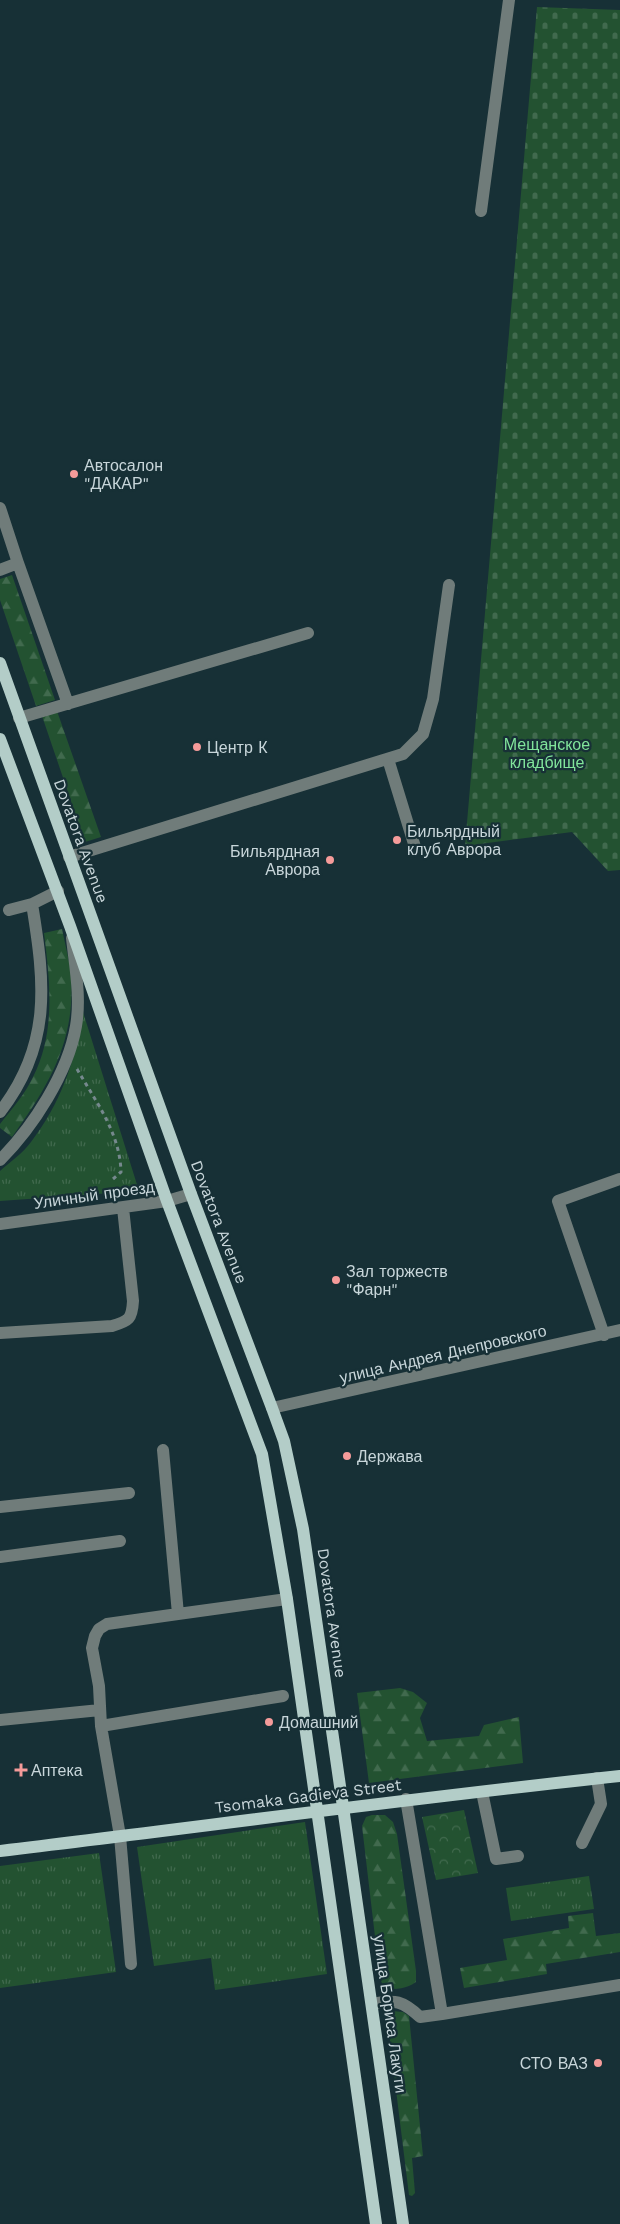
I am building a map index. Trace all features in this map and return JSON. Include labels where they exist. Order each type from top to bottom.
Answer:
[{"type":"main road","name":"Dovatora Avenue","points":[[0,663],[191,1194],[284,1441],[303,1529],[343,1808]]},
{"type":"main road","points":[[0,739],[58,891],[167,1201],[262,1454],[287,1599],[376,2224]]},
{"type":"main road","name":"Tsomaka Gadieva Street","points":[[0,1851],[318,1812],[406,1799],[620,1776]]},
{"type":"main road","name":"улица Бориса Лакути","points":[[343,1808],[404,2224]]},
{"type":"street","points":[[481,212],[509,0]]},
{"type":"street","points":[[0,508],[68,704]]},
{"type":"street","points":[[0,570],[18,563]]},
{"type":"street","points":[[69,857],[403,754],[423,734],[433,699],[450,585]]},
{"type":"street","points":[[19,718],[308,633]]},
{"type":"street","points":[[388,759],[415,848]]},
{"type":"street","points":[[10,910],[32,904],[58,891]]},
{"type":"street","points":[[0,1112],[25,1075],[38,1038],[42,989],[32,904]]},
{"type":"street","points":[[0,1160],[16,1144],[33,1121],[60,1071],[76,1026],[78,989],[70,926]]},
{"type":"street","points":[[604,1335],[558,1201],[620,1180]]},
{"type":"street","name":"Уличный проезд","points":[[0,1224],[123,1208],[167,1201],[191,1194]]},
{"type":"street","points":[[0,1333],[112,1326],[126,1322],[132,1314],[133,1301],[123,1208]]},
{"type":"street","name":"улица Андрея Днепровского","points":[[272,1408],[620,1330]]},
{"type":"street","points":[[163,1450],[178,1614]]},
{"type":"street","points":[[0,1507],[129,1493]]},
{"type":"street","points":[[0,1557],[120,1541]]},
{"type":"street","points":[[131,1964],[120,1836],[101,1726],[99,1686],[92,1648],[95,1636],[99,1630],[108,1624],[287,1599]]},
{"type":"street","points":[[101,1726],[283,1696]]},
{"type":"street","points":[[0,1720],[100,1710]]},
{"type":"street","points":[[582,1844],[601,1804],[597,1778]]},
{"type":"street","points":[[482,1792],[496,1859],[518,1856]]},
{"type":"street","points":[[406,1799],[442,2014]]},
{"type":"street","points":[[373,2004],[390,2000],[407,2005],[420,2017],[620,1985]]},
{"type":"path","points":[[76,1067],[115,1134],[121,1155],[122,1172],[113,1179]]},
{"type":"green space","name":"Мещанское кладбище","points":[[537,7],[620,10],[620,870],[608,871],[572,832],[465,846]]},
{"type":"green space","points":[[12,575],[55,700],[36,706],[0,600],[0,579]]},
{"type":"green space","points":[[57,711],[101,837],[85,842],[42,716]]},
{"type":"green space","points":[[62,929],[71,974],[69,1020],[64,1041],[57,1061],[38,1099],[12,1137],[0,1128],[0,1124],[33,1077],[40,1060],[48,1024],[49,988],[44,933]]},
{"type":"green space","points":[[83,1012],[139,1191],[0,1201],[0,1171],[28,1146],[51,1112],[66,1080],[76,1047]]},
{"type":"green space","points":[[400,1688],[413,1692],[427,1703],[420,1718],[427,1741],[479,1736],[484,1725],[519,1717],[523,1763],[369,1783],[357,1693]]},
{"type":"green space","points":[[464,1810],[478,1873],[436,1880],[422,1817]]},
{"type":"green space","points":[[385,1815],[393,1822],[397,1834],[416,1971],[416,1982],[401,1988],[385,1989],[380,1979],[362,1826],[366,1817]]},
{"type":"green space","points":[[305,1822],[327,1974],[215,1990],[211,1958],[154,1966],[137,1847]]},
{"type":"green space","points":[[99,1853],[116,1972],[0,1988],[0,1866]]},
{"type":"green space","points":[[589,1876],[594,1909],[511,1921],[506,1888]]},
{"type":"green space","points":[[593,1913],[596,1936],[620,1933],[620,1952],[546,1964],[547,1974],[464,1988],[460,1968],[507,1960],[503,1939],[569,1928],[568,1916]]},
{"type":"green space","points":[[392,2011],[403,2012],[409,2016],[423,2156],[412,2158],[415,2193],[412,2196],[409,2195],[387,2017]]},
{"type":"place","name":"Автосалон \"ДАКАР\"","points":[[74,474]]},
{"type":"place","name":"Центр К","points":[[197,747]]},
{"type":"place","name":"Бильярдный клуб Аврора","points":[[397,840]]},
{"type":"place","name":"Бильярдная Аврора","points":[[330,860]]},
{"type":"place","name":"Зал торжеств \"Фарн\"","points":[[336,1280]]},
{"type":"place","name":"Держава","points":[[347,1456]]},
{"type":"place","name":"Домашний","points":[[269,1722]]},
{"type":"place","name":"Аптека","points":[[21,1770]]},
{"type":"place","name":"СТО ВАЗ","points":[[598,2063]]}]
